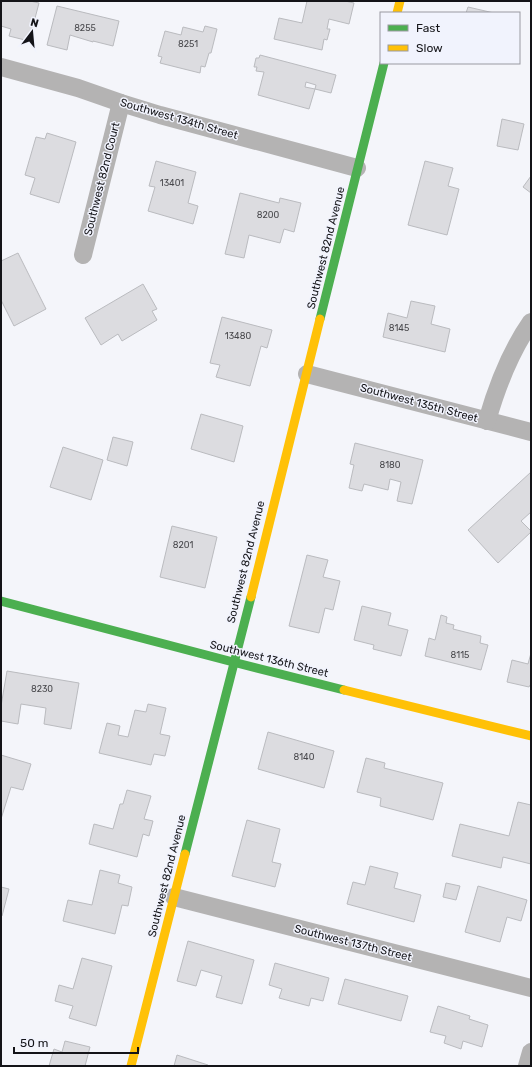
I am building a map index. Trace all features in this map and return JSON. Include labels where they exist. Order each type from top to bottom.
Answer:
[{"type":"street","points":[[397,12],[400,1]]},
{"type":"street","name":"Southwest 82nd Avenue","points":[[131,1066],[307,374],[384,64]]},
{"type":"street","name":"Southwest 134th Street","points":[[1,67],[78,88],[121,103],[357,168]]},
{"type":"street","name":"Southwest 82nd Court","points":[[83,255],[121,103]]},
{"type":"street","points":[[487,421],[505,369],[518,343],[531,322]]},
{"type":"street","name":"Southwest 135th Street","points":[[307,374],[531,432]]},
{"type":"street","name":"Southwest 136th Street","points":[[1,601],[233,662],[531,736]]},
{"type":"street","name":"Southwest 137th Street","points":[[174,897],[531,988]]},
{"type":"street","points":[[528,1066],[531,1052]]},
{"type":"building","points":[[1,1],[30,1],[39,3],[29,41],[9,36],[11,29],[1,26]]},
{"type":"building","points":[[307,1],[345,1],[354,3],[349,24],[329,19],[327,29],[330,29],[327,40],[324,39],[322,50],[274,39],[279,18],[302,23]]},
{"type":"building","points":[[57,6],[119,21],[113,46],[70,35],[67,50],[47,45]]},
{"type":"building","points":[[468,7],[490,12],[466,12]]},
{"type":"building","points":[[205,26],[217,29],[211,53],[209,53],[205,67],[201,66],[200,73],[160,63],[162,57],[158,56],[165,31],[181,35],[183,27],[203,32]]},
{"type":"building","points":[[260,55],[336,75],[331,93],[315,89],[309,109],[258,95],[264,72],[256,71],[257,67],[254,67],[256,58],[259,58]],"holes":[[[306,82],[316,85],[315,89],[305,87]]]},
{"type":"building","points":[[502,119],[524,124],[518,150],[497,146]]},
{"type":"building","points":[[47,133],[76,142],[59,203],[30,194],[35,178],[25,175],[36,137],[45,139]]},
{"type":"building","points":[[156,161],[196,172],[188,203],[198,206],[193,224],[148,211],[155,187],[149,186]]},
{"type":"building","points":[[425,161],[453,168],[448,186],[459,189],[447,235],[408,225]]},
{"type":"building","points":[[531,176],[531,193],[523,187]]},
{"type":"building","points":[[240,193],[279,203],[280,198],[301,203],[294,232],[284,229],[280,243],[249,235],[244,258],[225,254]]},
{"type":"building","points":[[18,253],[46,309],[14,326],[1,300],[1,261]]},
{"type":"building","points":[[143,284],[157,309],[152,311],[157,320],[122,341],[118,334],[101,345],[85,318]]},
{"type":"building","points":[[411,301],[435,306],[431,324],[450,329],[445,352],[383,337],[388,313],[407,318]]},
{"type":"building","points":[[222,317],[272,330],[267,348],[261,346],[250,386],[216,377],[220,365],[210,363]]},
{"type":"building","points":[[201,414],[243,426],[234,462],[191,449]]},
{"type":"building","points":[[113,437],[133,442],[127,466],[107,460]]},
{"type":"building","points":[[355,443],[423,460],[412,504],[397,501],[401,482],[390,479],[388,490],[364,484],[362,491],[349,488],[354,465],[350,464]]},
{"type":"building","points":[[63,447],[103,460],[91,500],[50,487]]},
{"type":"building","points":[[531,472],[531,512],[521,521],[531,532],[498,563],[468,530]]},
{"type":"building","points":[[172,526],[217,537],[205,588],[160,577]]},
{"type":"building","points":[[307,555],[328,560],[323,577],[340,581],[333,610],[325,608],[319,633],[289,626]]},
{"type":"building","points":[[362,606],[391,613],[388,625],[408,630],[401,656],[373,649],[374,645],[354,640]]},
{"type":"building","points":[[441,615],[447,617],[446,623],[454,625],[453,629],[481,636],[480,643],[488,645],[481,670],[425,656],[429,638],[435,640]]},
{"type":"building","points":[[531,653],[531,685],[529,687],[507,682],[512,660],[528,664]]},
{"type":"building","points":[[7,671],[79,683],[71,729],[44,724],[46,708],[21,704],[18,724],[1,721],[1,706]]},
{"type":"building","points":[[148,704],[166,708],[160,734],[170,736],[165,756],[154,754],[151,765],[99,753],[107,723],[120,726],[118,735],[128,737],[135,710],[146,712]]},
{"type":"building","points":[[268,732],[334,751],[324,788],[258,769]]},
{"type":"building","points":[[1,755],[31,764],[23,790],[11,787],[1,819]]},
{"type":"building","points":[[366,758],[385,763],[384,768],[443,783],[433,820],[380,806],[381,798],[357,792]]},
{"type":"building","points":[[127,790],[151,796],[144,819],[153,821],[149,836],[143,834],[137,857],[89,844],[94,824],[113,829],[120,804],[123,804]]},
{"type":"building","points":[[518,802],[531,805],[531,864],[503,857],[501,868],[452,856],[460,824],[509,836]]},
{"type":"building","points":[[247,820],[280,829],[272,862],[281,864],[275,887],[232,876]]},
{"type":"building","points":[[370,866],[398,873],[394,888],[421,895],[414,922],[347,904],[353,882],[365,885]]},
{"type":"building","points":[[100,870],[120,875],[118,883],[132,887],[128,906],[122,905],[115,934],[63,921],[68,900],[92,905]]},
{"type":"building","points":[[446,883],[460,886],[456,900],[443,897]]},
{"type":"building","points":[[478,886],[527,900],[521,921],[507,917],[500,942],[465,932]]},
{"type":"building","points":[[1,887],[9,889],[2,916],[1,915]]},
{"type":"building","points":[[188,941],[254,960],[242,1004],[216,997],[222,976],[201,970],[196,986],[177,981]]},
{"type":"building","points":[[82,958],[112,966],[96,1026],[69,1018],[73,1006],[55,1001],[59,985],[73,989]]},
{"type":"building","points":[[275,963],[329,978],[323,1001],[311,998],[309,1006],[279,998],[282,989],[269,985]]},
{"type":"building","points":[[345,979],[408,996],[401,1021],[338,1004]]},
{"type":"building","points":[[438,1006],[470,1016],[469,1019],[488,1025],[482,1047],[463,1041],[461,1049],[444,1043],[446,1036],[430,1032]]},
{"type":"building","points":[[65,1041],[90,1047],[85,1066],[49,1066],[54,1049],[62,1052]]},
{"type":"building","points":[[177,1055],[208,1065],[208,1066],[174,1066]]},
{"type":"traffic: fast","points":[[320,319],[384,64]]},
{"type":"traffic: fast","points":[[185,854],[251,597]]},
{"type":"traffic: fast","points":[[1,601],[344,690]]},
{"type":"traffic: slow","points":[[397,12],[400,1]]},
{"type":"traffic: slow","points":[[251,597],[320,319]]},
{"type":"traffic: slow","points":[[344,690],[531,736]]},
{"type":"traffic: slow","points":[[131,1066],[185,854]]}]
